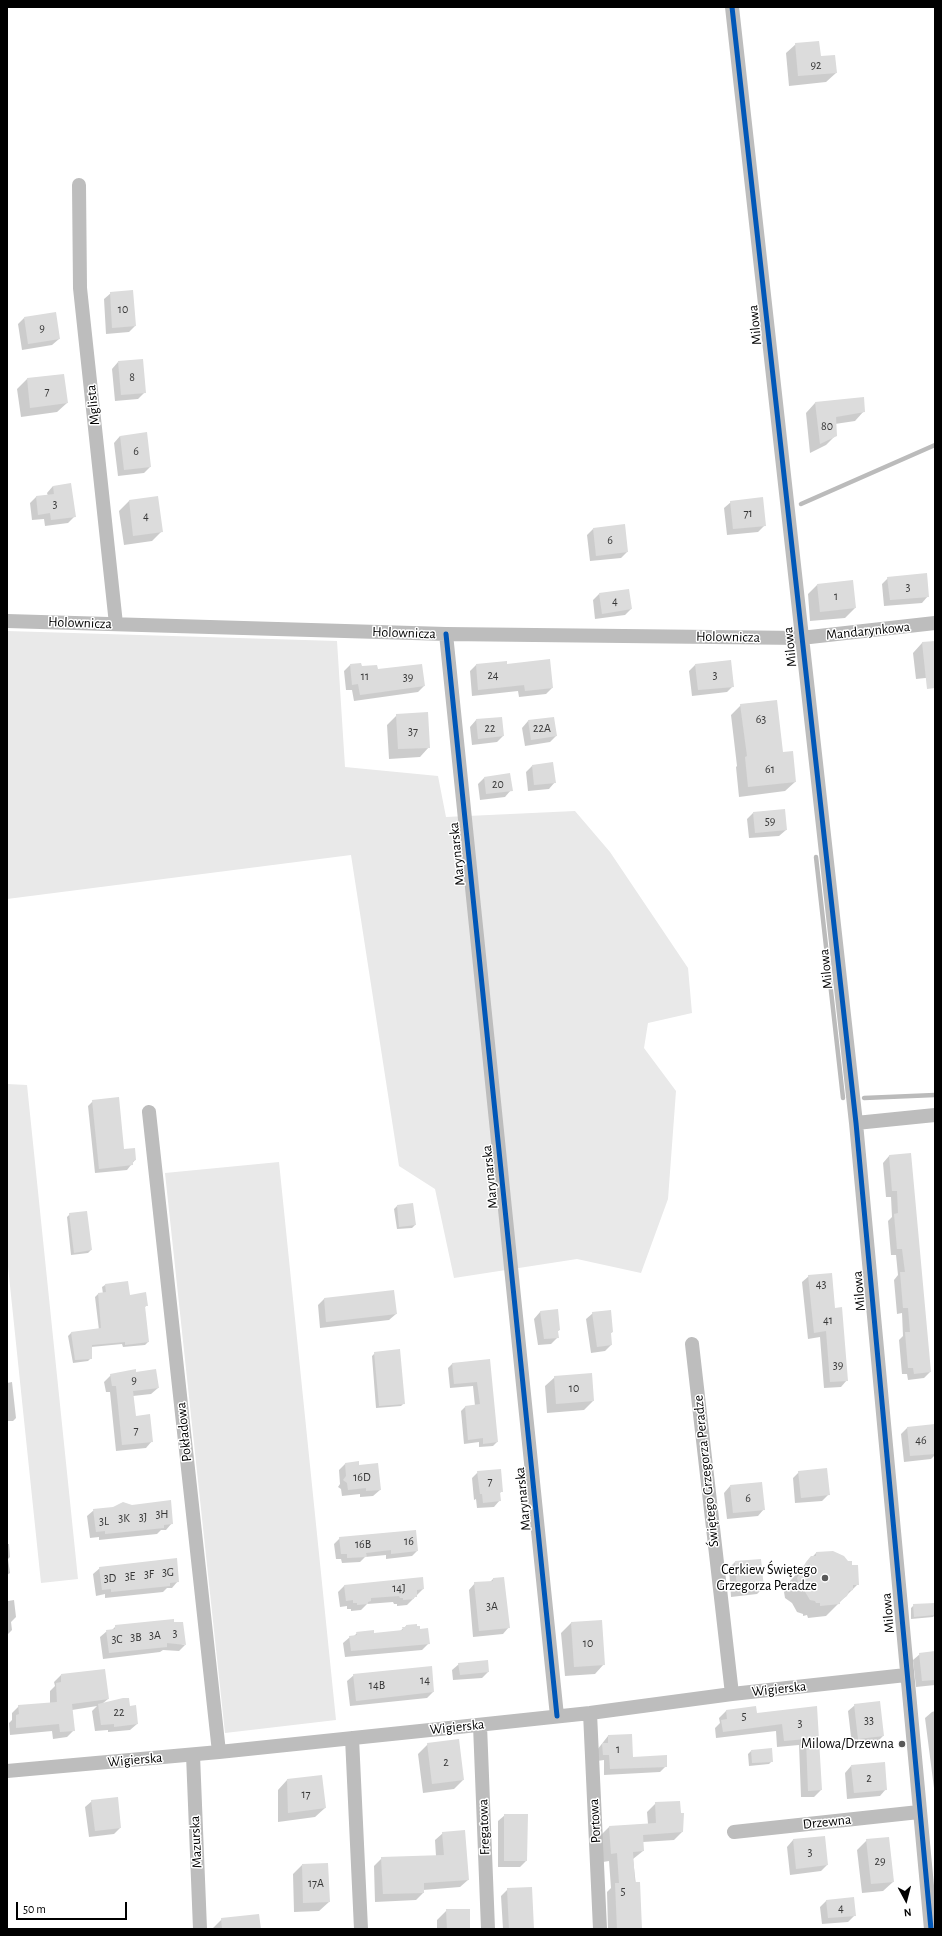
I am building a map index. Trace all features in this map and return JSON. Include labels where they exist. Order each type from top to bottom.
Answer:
[{"type":"street","name":"Milowa","points":[[732,7],[856,1123],[930,1929]]},
{"type":"street","name":"Mglista","points":[[79,185],[80,288],[116,624]]},
{"type":"street","name":"Holownicza","points":[[7,621],[446,634],[801,638]]},
{"type":"street","name":"Mandarynkowa","points":[[801,638],[935,623]]},
{"type":"street","name":"Marynarska","points":[[446,634],[557,1716]]},
{"type":"street","name":"Pokładowa","points":[[149,1112],[219,1752]]},
{"type":"street","points":[[856,1123],[935,1115]]},
{"type":"street","name":"Świętego Grzegorza Peradze","points":[[692,1344],[732,1694]]},
{"type":"street","name":"Wigierska","points":[[7,1771],[193,1755],[480,1725],[590,1713],[732,1694],[906,1675]]},
{"type":"street","name":"Portowa","points":[[590,1713],[600,1929]]},
{"type":"street","name":"Fregatowa","points":[[480,1725],[488,1929]]},
{"type":"street","points":[[352,1738],[361,1929]]},
{"type":"street","name":"Mazurska","points":[[193,1755],[200,1929]]},
{"type":"street","name":"Drzewna","points":[[734,1832],[919,1812]]},
{"type":"shaded area","points":[[7,631],[337,641],[345,767],[438,776],[446,817],[575,811],[610,852],[688,968],[692,1013],[648,1023],[644,1048],[676,1091],[668,1199],[641,1273],[577,1259],[454,1278],[435,1189],[399,1166],[351,855],[7,899]]},
{"type":"shaded area","points":[[7,1084],[27,1085],[78,1579],[41,1583],[7,1257]]},
{"type":"shaded area","points":[[279,1162],[336,1720],[225,1733],[165,1173]]},
{"type":"building","points":[[819,41],[821,56],[835,55],[837,73],[798,76],[795,43]]},
{"type":"building","points":[[133,290],[136,326],[112,328],[110,292]]},
{"type":"building","points":[[56,312],[60,339],[28,344],[24,317]]},
{"type":"building","points":[[143,359],[146,393],[121,395],[118,361]]},
{"type":"building","points":[[64,374],[68,403],[30,408],[27,378]]},
{"type":"building","points":[[864,397],[865,412],[836,417],[837,436],[820,444],[815,402]]},
{"type":"building","points":[[147,432],[151,467],[124,470],[120,436]]},
{"type":"building","points":[[71,483],[76,517],[51,520],[50,513],[38,515],[36,496],[54,494],[53,486]]},
{"type":"building","points":[[158,496],[163,532],[133,536],[129,500]]},
{"type":"building","points":[[763,497],[766,526],[733,529],[730,501]]},
{"type":"building","points":[[625,524],[628,552],[596,556],[593,528]]},
{"type":"building","points":[[927,573],[929,597],[890,600],[887,577]]},
{"type":"building","points":[[853,580],[856,608],[820,612],[817,584]]},
{"type":"building","points":[[629,589],[632,609],[602,614],[599,593]]},
{"type":"building","points":[[935,641],[935,688],[927,689],[922,642]]},
{"type":"building","points":[[550,659],[553,688],[525,691],[524,685],[478,690],[476,664],[507,661],[507,664]]},
{"type":"building","points":[[731,660],[734,687],[698,690],[695,664]]},
{"type":"building","points":[[361,663],[362,666],[377,665],[378,669],[422,664],[425,686],[360,695],[358,684],[352,685],[350,664]]},
{"type":"building","points":[[777,700],[783,752],[793,751],[796,782],[748,787],[745,757],[747,756],[740,704]]},
{"type":"building","points":[[428,712],[430,748],[398,749],[396,714]]},
{"type":"building","points":[[502,717],[504,736],[478,739],[476,719]]},
{"type":"building","points":[[554,717],[557,736],[531,740],[528,720]]},
{"type":"building","points":[[553,762],[556,783],[534,785],[532,765]]},
{"type":"building","points":[[510,773],[513,791],[486,794],[484,777]]},
{"type":"building","points":[[785,809],[787,830],[755,833],[753,812]]},
{"type":"building","points":[[119,1097],[124,1149],[135,1148],[136,1160],[133,1161],[133,1165],[99,1169],[92,1100]]},
{"type":"building","points":[[911,1153],[931,1372],[914,1374],[913,1368],[908,1368],[905,1332],[910,1332],[908,1308],[903,1308],[900,1272],[905,1272],[902,1249],[897,1249],[894,1214],[898,1213],[897,1191],[892,1191],[889,1155]]},
{"type":"building","points":[[413,1203],[416,1225],[399,1227],[397,1205]]},
{"type":"building","points":[[87,1211],[92,1250],[74,1253],[69,1213]]},
{"type":"building","points":[[832,1273],[835,1308],[842,1307],[848,1381],[830,1382],[826,1331],[814,1333],[808,1275]]},
{"type":"building","points":[[128,1281],[130,1295],[146,1292],[148,1306],[145,1306],[149,1342],[125,1345],[125,1342],[92,1345],[92,1359],[75,1360],[71,1332],[101,1328],[98,1293],[106,1292],[105,1284]]},
{"type":"building","points":[[394,1290],[397,1314],[326,1322],[324,1298]]},
{"type":"building","points":[[558,1309],[560,1330],[558,1331],[559,1338],[544,1339],[540,1311]]},
{"type":"building","points":[[611,1310],[613,1332],[611,1333],[612,1345],[597,1347],[592,1312]]},
{"type":"building","points":[[400,1349],[405,1404],[379,1406],[374,1352]]},
{"type":"building","points":[[490,1359],[498,1442],[483,1444],[483,1438],[468,1440],[465,1406],[480,1404],[477,1382],[454,1384],[452,1363]]},
{"type":"building","points":[[136,1369],[136,1372],[156,1369],[159,1388],[133,1391],[136,1416],[150,1414],[153,1442],[122,1445],[116,1386],[112,1386],[110,1374]]},
{"type":"building","points":[[592,1373],[594,1401],[556,1404],[554,1376]]},
{"type":"building","points":[[935,1424],[935,1454],[910,1456],[907,1427]]},
{"type":"building","points":[[359,1461],[359,1465],[378,1463],[381,1490],[366,1491],[366,1488],[348,1490],[347,1483],[343,1480],[346,1476],[345,1463]]},
{"type":"building","points":[[827,1468],[830,1495],[801,1498],[798,1471]]},
{"type":"building","points":[[501,1469],[503,1492],[500,1492],[501,1501],[483,1503],[482,1494],[480,1494],[477,1471]]},
{"type":"building","points":[[762,1482],[765,1510],[733,1513],[730,1485]]},
{"type":"building","points":[[171,1500],[173,1524],[164,1525],[164,1528],[105,1534],[105,1531],[96,1532],[93,1509],[113,1507],[123,1502],[132,1505]]},
{"type":"building","points":[[416,1530],[418,1551],[391,1554],[391,1550],[366,1553],[367,1557],[347,1558],[347,1554],[341,1554],[339,1537]]},
{"type":"building","name":"Cerkiew Świętego Grzegorza Peradze","points":[[833,1551],[844,1556],[848,1561],[852,1561],[852,1565],[858,1565],[859,1585],[853,1585],[853,1590],[849,1591],[847,1596],[840,1601],[840,1604],[820,1606],[820,1603],[810,1600],[804,1590],[799,1587],[797,1578],[811,1556],[816,1556],[816,1552]]},
{"type":"building","points":[[177,1558],[179,1582],[170,1583],[170,1586],[111,1592],[111,1589],[102,1590],[99,1567]]},
{"type":"building","points":[[761,1559],[764,1588],[737,1591],[735,1561]]},
{"type":"building","points":[[423,1577],[424,1589],[417,1590],[417,1597],[414,1597],[414,1599],[403,1600],[403,1598],[400,1598],[399,1596],[371,1598],[371,1601],[368,1602],[368,1604],[357,1605],[357,1603],[353,1603],[353,1600],[346,1601],[344,1585]]},
{"type":"building","points":[[504,1577],[510,1628],[479,1631],[474,1582],[493,1581],[493,1578]]},
{"type":"building","points":[[935,1603],[935,1615],[914,1617],[913,1604]]},
{"type":"building","points":[[174,1619],[174,1622],[183,1622],[186,1645],[167,1643],[167,1647],[109,1653],[106,1630],[115,1629],[115,1625]]},
{"type":"building","points":[[602,1620],[605,1665],[574,1667],[571,1622]]},
{"type":"building","points":[[417,1624],[417,1626],[420,1626],[420,1629],[428,1628],[430,1644],[351,1651],[349,1636],[357,1635],[356,1632],[374,1630],[374,1633],[403,1630],[402,1627],[406,1627],[406,1625]]},
{"type":"building","points":[[935,1651],[935,1680],[922,1681],[919,1653]]},
{"type":"building","points":[[488,1660],[489,1672],[460,1675],[458,1663]]},
{"type":"building","points":[[432,1666],[434,1692],[356,1701],[353,1674]]},
{"type":"building","points":[[105,1669],[109,1699],[72,1704],[75,1731],[60,1732],[59,1724],[16,1728],[16,1715],[19,1714],[18,1705],[57,1702],[56,1683],[61,1682],[61,1674]]},
{"type":"building","points":[[129,1698],[130,1706],[136,1705],[138,1724],[114,1727],[114,1724],[101,1725],[98,1704]]},
{"type":"building","points":[[880,1701],[884,1736],[858,1739],[854,1704]]},
{"type":"building","points":[[756,1706],[757,1713],[817,1706],[822,1790],[808,1791],[806,1739],[784,1741],[782,1724],[723,1732],[721,1720],[727,1719],[726,1710]]},
{"type":"building","points":[[632,1734],[633,1757],[667,1755],[667,1767],[610,1769],[609,1755],[603,1755],[602,1743],[608,1743],[608,1735]]},
{"type":"building","points":[[459,1739],[464,1780],[432,1784],[427,1743]]},
{"type":"building","points":[[772,1748],[773,1762],[752,1763],[751,1750]]},
{"type":"building","points":[[885,1762],[887,1790],[854,1793],[851,1765]]},
{"type":"building","points":[[322,1775],[326,1808],[288,1813],[287,1779]]},
{"type":"building","points":[[118,1797],[121,1828],[95,1831],[91,1800]]},
{"type":"building","points":[[680,1801],[681,1813],[684,1813],[683,1832],[643,1835],[644,1851],[633,1852],[635,1882],[640,1882],[642,1929],[617,1929],[615,1883],[619,1883],[617,1853],[611,1854],[609,1826],[656,1823],[655,1802]]},
{"type":"building","points":[[504,1814],[528,1814],[527,1861],[504,1861]]},
{"type":"building","points":[[465,1830],[469,1880],[424,1883],[424,1893],[383,1894],[381,1857],[444,1855],[442,1832]]},
{"type":"building","points":[[825,1836],[828,1865],[796,1869],[793,1839]]},
{"type":"building","points":[[889,1837],[894,1882],[871,1884],[866,1839]]},
{"type":"building","points":[[328,1863],[330,1902],[303,1903],[302,1864]]},
{"type":"building","points":[[532,1887],[534,1929],[509,1929],[507,1888]]},
{"type":"building","points":[[854,1897],[856,1916],[828,1918],[826,1900]]},
{"type":"building","points":[[446,1909],[470,1909],[470,1929],[447,1929]]},
{"type":"building","points":[[259,1914],[261,1929],[222,1929],[221,1918]]},
{"type":"waterway","points":[[801,504],[935,445]]},
{"type":"waterway","points":[[816,857],[843,1098]]},
{"type":"waterway","points":[[864,1098],[935,1095]]},
{"type":"cycle path","points":[[732,7],[856,1123],[931,1929]]},
{"type":"cycle path","points":[[446,634],[557,1716]]},
{"type":"place","name":"Cerkiew Świętego Grzegorza Peradze","points":[[825,1578]]},
{"type":"place","name":"Milowa/Drzewna","points":[[902,1744]]}]
